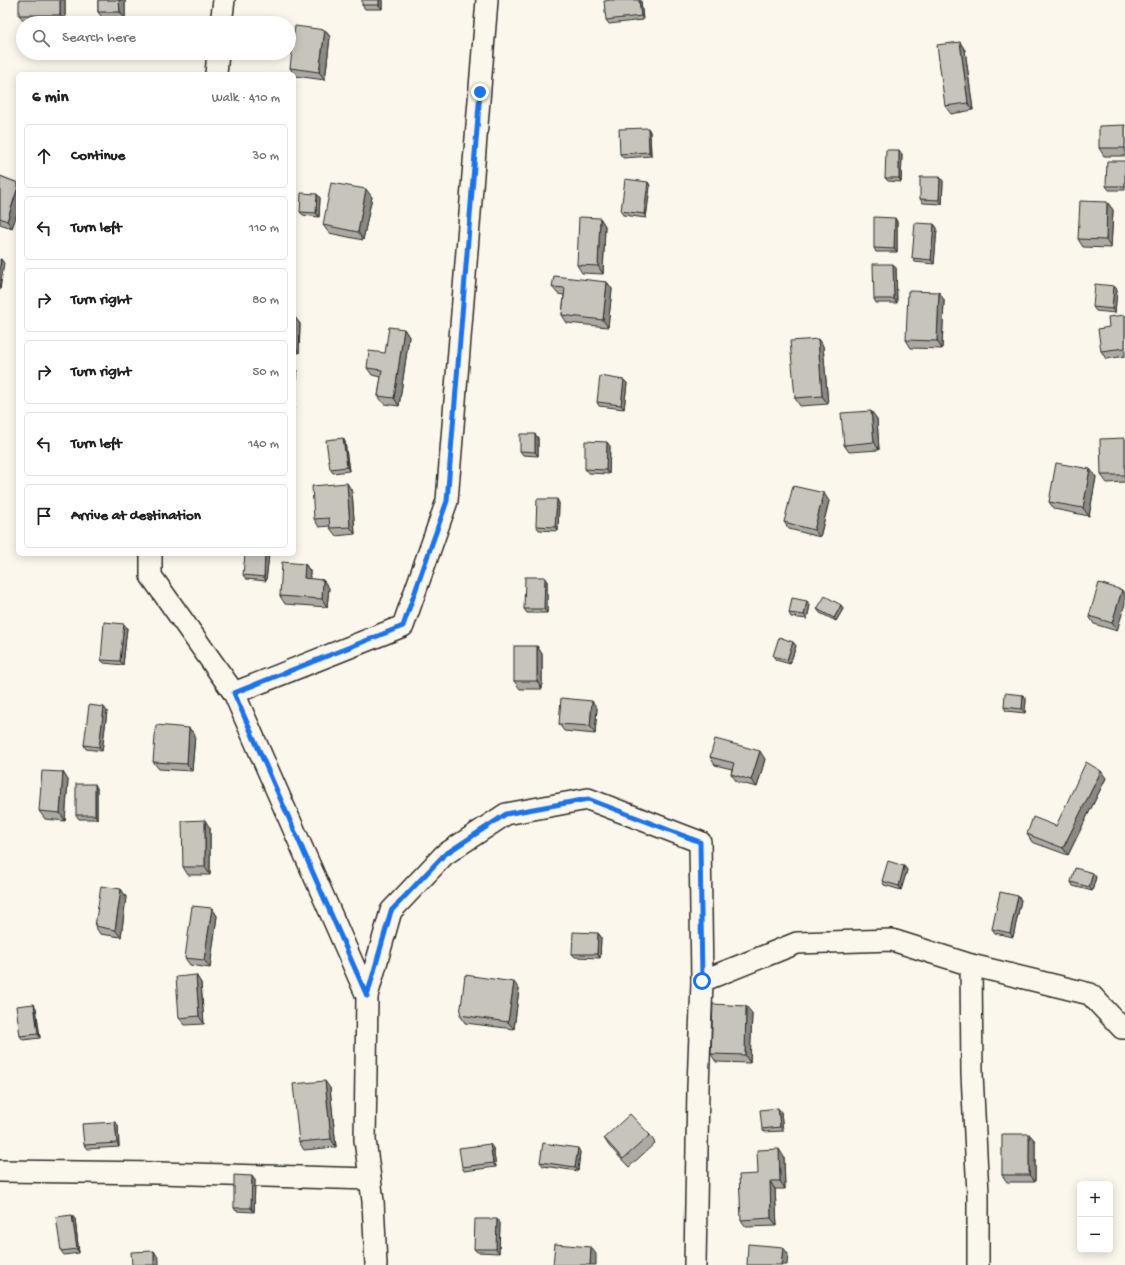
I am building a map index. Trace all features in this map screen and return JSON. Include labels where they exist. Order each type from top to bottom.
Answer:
[{"type":"street","points":[[222,16],[224,0]]},
{"type":"street","points":[[234,693],[403,626],[447,501],[487,0]]},
{"type":"street","points":[[216,72],[217,60]]},
{"type":"street","points":[[151,556],[151,576],[234,693],[367,996]]},
{"type":"street","points":[[376,1265],[373,1201],[365,1140],[367,996],[391,911],[444,855],[506,814],[588,799],[700,842],[702,981],[698,1087],[695,1265]]},
{"type":"street","points":[[702,981],[797,943],[892,940],[971,964],[1090,994],[1122,1028],[1125,1028]]},
{"type":"street","points":[[971,964],[972,1074],[978,1194],[978,1265]]},
{"type":"street","points":[[0,1171],[159,1173],[370,1179]]},
{"type":"building","points":[[19,0],[60,0],[60,15],[19,15]]},
{"type":"building","points":[[98,0],[119,0],[120,12],[98,12]]},
{"type":"building","points":[[362,0],[379,0],[379,5],[362,5]]},
{"type":"building","points":[[639,0],[641,16],[606,20],[604,1]]},
{"type":"building","points":[[296,26],[325,30],[319,72],[290,68],[291,60],[296,60]]},
{"type":"building","points":[[960,42],[968,103],[945,106],[937,45]]},
{"type":"building","points":[[1125,125],[1125,148],[1099,148],[1099,126]]},
{"type":"building","points":[[648,128],[649,152],[620,154],[619,129]]},
{"type":"building","points":[[886,150],[899,150],[899,178],[885,178]]},
{"type":"building","points":[[1107,161],[1125,161],[1125,186],[1106,186]]},
{"type":"building","points":[[0,176],[16,182],[16,193],[7,221],[0,218]]},
{"type":"building","points":[[920,177],[940,177],[939,200],[920,199]]},
{"type":"building","points":[[625,179],[648,182],[644,214],[621,211]]},
{"type":"building","points":[[331,183],[366,189],[358,232],[323,225]]},
{"type":"building","points":[[301,193],[317,194],[316,213],[300,212]]},
{"type":"building","points":[[1080,201],[1107,202],[1106,240],[1078,239]]},
{"type":"building","points":[[579,217],[600,218],[598,266],[577,265]]},
{"type":"building","points":[[874,217],[895,218],[894,249],[874,248]]},
{"type":"building","points":[[915,223],[934,224],[931,260],[912,258]]},
{"type":"building","points":[[873,264],[893,264],[894,299],[874,299]]},
{"type":"building","points":[[554,276],[607,282],[603,320],[562,315],[565,288],[552,287]]},
{"type":"building","points":[[1095,284],[1114,286],[1112,309],[1093,307]]},
{"type":"building","points":[[908,291],[939,292],[937,341],[906,340]]},
{"type":"building","points":[[1125,315],[1125,348],[1101,351],[1098,329],[1109,327],[1108,317]]},
{"type":"building","points":[[389,327],[404,329],[394,398],[378,396],[382,370],[367,368],[369,351],[385,353]]},
{"type":"building","points":[[818,339],[822,396],[795,398],[790,341]]},
{"type":"building","points":[[600,376],[624,380],[621,405],[597,402]]},
{"type":"building","points":[[871,411],[874,442],[844,445],[841,413]]},
{"type":"building","points":[[520,434],[535,434],[535,452],[520,451]]},
{"type":"building","points":[[343,438],[347,467],[330,469],[326,440]]},
{"type":"building","points":[[1125,438],[1125,475],[1101,475],[1100,439]]},
{"type":"building","points":[[585,441],[607,442],[606,470],[585,469]]},
{"type":"building","points":[[1056,463],[1090,469],[1083,508],[1049,502]]},
{"type":"building","points":[[347,483],[350,527],[330,528],[329,518],[314,519],[312,486]]},
{"type":"building","points":[[793,486],[824,493],[814,530],[784,522]]},
{"type":"building","points":[[537,499],[557,499],[555,527],[536,526]]},
{"type":"building","points":[[245,556],[265,556],[264,577],[243,575]]},
{"type":"building","points":[[282,562],[305,564],[304,578],[323,580],[322,599],[280,596]]},
{"type":"building","points":[[525,577],[545,577],[544,609],[524,609]]},
{"type":"building","points":[[1099,583],[1122,590],[1112,623],[1089,616]]},
{"type":"building","points":[[825,596],[841,605],[834,618],[817,609]]},
{"type":"building","points":[[792,598],[807,601],[804,615],[789,613]]},
{"type":"building","points":[[104,622],[124,624],[120,661],[101,660]]},
{"type":"building","points":[[779,637],[793,642],[787,660],[773,656]]},
{"type":"building","points":[[514,646],[537,646],[537,681],[514,681]]},
{"type":"building","points":[[1005,693],[1023,695],[1022,709],[1004,707]]},
{"type":"building","points":[[561,698],[592,701],[590,726],[559,724]]},
{"type":"building","points":[[89,705],[104,707],[99,747],[84,745]]},
{"type":"building","points":[[156,725],[189,728],[187,764],[153,762]]},
{"type":"building","points":[[715,739],[760,751],[751,780],[731,774],[734,763],[710,757]]},
{"type":"building","points":[[1086,762],[1101,771],[1063,848],[1027,834],[1033,817],[1056,826]]},
{"type":"building","points":[[42,771],[63,772],[60,813],[39,811]]},
{"type":"building","points":[[76,784],[95,784],[95,815],[76,815]]},
{"type":"building","points":[[205,820],[205,867],[183,867],[182,821]]},
{"type":"building","points":[[888,861],[904,866],[899,886],[882,881]]},
{"type":"building","points":[[1075,868],[1093,873],[1089,887],[1071,882]]},
{"type":"building","points":[[101,886],[121,889],[115,930],[95,926]]},
{"type":"building","points":[[1000,892],[1018,896],[1010,933],[992,929]]},
{"type":"building","points":[[192,906],[212,908],[204,960],[185,958]]},
{"type":"building","points":[[573,932],[598,933],[597,954],[572,954]]},
{"type":"building","points":[[196,975],[199,1016],[179,1018],[176,977]]},
{"type":"building","points":[[465,975],[514,982],[508,1022],[460,1015]]},
{"type":"building","points":[[34,1004],[38,1034],[20,1036],[16,1006]]},
{"type":"building","points":[[713,1004],[746,1006],[745,1055],[711,1054]]},
{"type":"building","points":[[325,1081],[331,1139],[299,1142],[293,1084]]},
{"type":"building","points":[[778,1108],[780,1127],[762,1129],[760,1110]]},
{"type":"building","points":[[630,1114],[650,1135],[623,1159],[604,1138]]},
{"type":"building","points":[[115,1122],[117,1143],[84,1145],[82,1124]]},
{"type":"building","points":[[1002,1134],[1029,1134],[1029,1175],[1002,1175]]},
{"type":"building","points":[[543,1143],[578,1148],[575,1167],[540,1162]]},
{"type":"building","points":[[490,1144],[493,1163],[462,1167],[459,1148]]},
{"type":"building","points":[[779,1149],[780,1181],[770,1181],[771,1218],[741,1220],[739,1175],[758,1174],[757,1150]]},
{"type":"building","points":[[234,1175],[252,1176],[251,1208],[234,1208]]},
{"type":"building","points":[[72,1215],[77,1249],[61,1251],[56,1217]]},
{"type":"building","points":[[475,1219],[497,1219],[496,1249],[474,1249]]},
{"type":"building","points":[[555,1244],[591,1247],[590,1265],[553,1265]]},
{"type":"building","points":[[748,1244],[783,1247],[781,1265],[747,1265]]},
{"type":"building","points":[[154,1251],[154,1265],[132,1265],[131,1252]]},
{"type":"route","points":[[480,92],[447,501],[403,626],[234,693],[367,996],[391,911],[444,855],[506,814],[588,799],[700,842],[702,981]]}]
